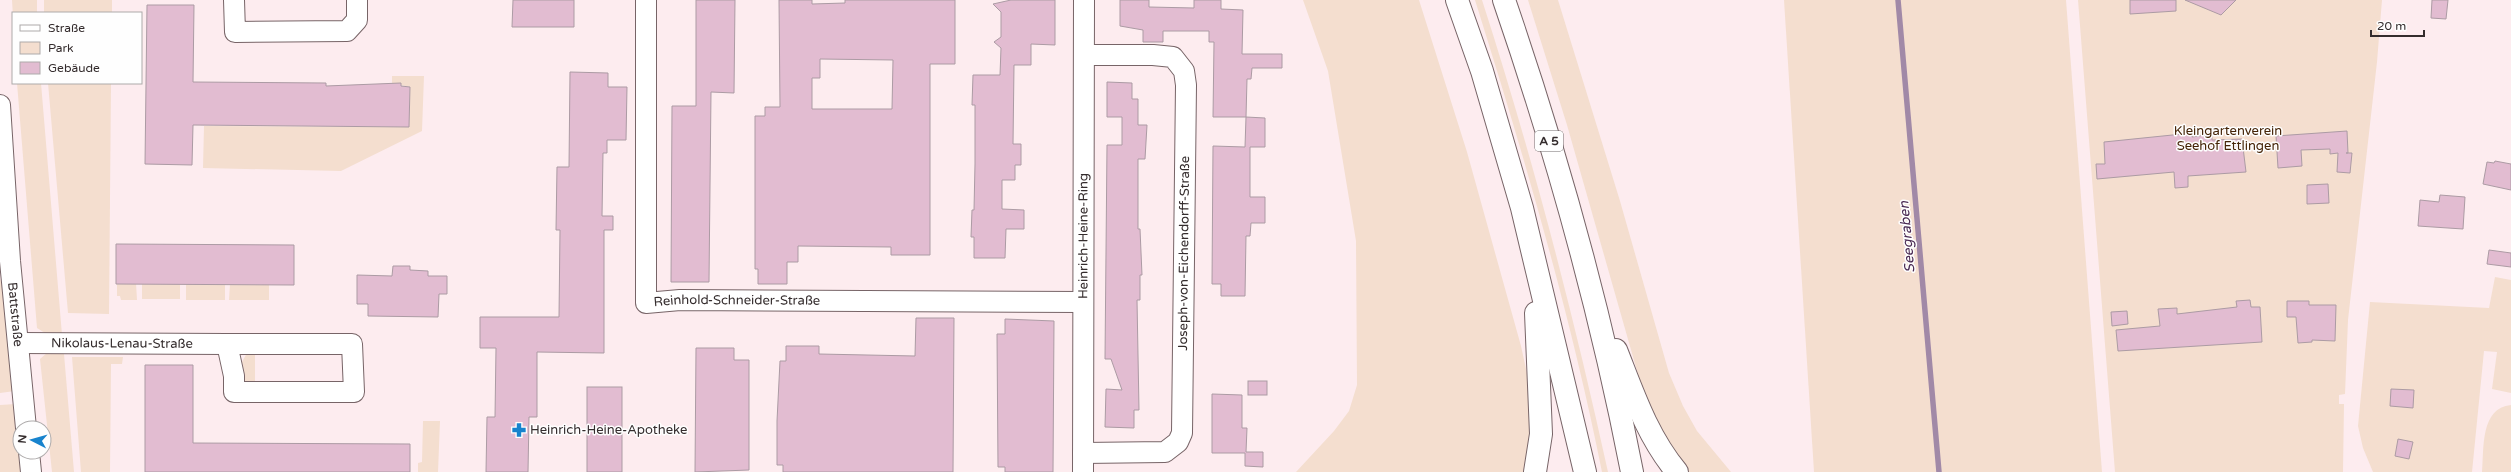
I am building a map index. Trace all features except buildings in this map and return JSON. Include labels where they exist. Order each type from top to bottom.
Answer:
[{"type":"highway","points":[[1457,0],[1484,79],[1522,208],[1585,472]]},
{"type":"highway","name":"A 5","points":[[1504,0],[1528,68],[1591,283],[1632,472]]},
{"type":"highway","points":[[1533,256],[1541,434],[1535,472]]},
{"type":"highway","points":[[1591,283],[1647,426],[1661,452],[1676,472]]},
{"type":"street","points":[[234,0],[235,32],[267,33],[347,31],[357,20],[357,0]]},
{"type":"street","name":"Reinhold-Schneider-Straße","points":[[646,0],[646,302],[680,300],[1083,302]]},
{"type":"street","name":"Heinrich-Heine-Ring","points":[[1083,463],[1084,0]]},
{"type":"street","name":"Joseph-von-Eichendorff-Straße","points":[[1083,463],[1165,452],[1178,442],[1182,433],[1186,93],[1184,71],[1173,57],[1154,55],[1084,55]]},
{"type":"street","name":"Battstraße","points":[[0,105],[5,262],[18,343],[25,420]]},
{"type":"street","name":"Nikolaus-Lenau-Straße","points":[[18,343],[352,344],[354,392],[234,392],[234,376],[227,344]]},
{"type":"street","points":[[30,460],[31,472]]},
{"type":"green space","points":[[12,0],[37,0],[37,12],[13,12]]},
{"type":"green space","points":[[44,0],[112,0],[112,12],[44,12]]},
{"type":"green space","points":[[1303,0],[1419,0],[1467,152],[1521,346],[1534,406],[1526,472],[1296,472],[1334,431],[1349,411],[1357,385],[1356,241],[1328,71]]},
{"type":"green space","points":[[1475,0],[1482,0],[1535,175],[1581,353],[1608,472],[1602,472],[1576,353],[1561,293],[1511,117]]},
{"type":"green space","points":[[1528,0],[1558,0],[1620,201],[1669,373],[1683,406],[1697,431],[1731,472],[1689,472],[1668,447],[1645,399],[1567,125]]},
{"type":"green space","points":[[1784,0],[2066,0],[2102,472],[1814,472]]},
{"type":"green space","name":"Kleingartenverein Seehof Ettlingen","points":[[2078,0],[2382,0],[2377,62],[2348,320],[2345,394],[2339,395],[2339,404],[2344,404],[2343,472],[2115,472]]},
{"type":"green space","points":[[392,76],[424,76],[422,131],[341,171],[203,168],[204,126],[409,127],[410,87],[392,83]]},
{"type":"green space","points":[[17,84],[41,84],[62,335],[45,333],[37,328]]},
{"type":"green space","points":[[48,84],[111,84],[109,314],[68,313]]},
{"type":"green space","points":[[2495,277],[2511,280],[2511,393],[2492,389],[2497,352],[2484,351],[2472,472],[2373,472],[2363,448],[2358,426],[2370,302],[2489,308]]},
{"type":"green space","points":[[0,279],[6,290],[15,391],[0,393]]},
{"type":"green space","points":[[136,283],[137,300],[121,300],[120,296],[117,296],[117,284]]},
{"type":"green space","points":[[142,283],[180,283],[180,299],[142,299]]},
{"type":"green space","points":[[186,283],[218,285],[218,283],[225,283],[225,300],[186,300]]},
{"type":"green space","points":[[263,283],[269,283],[269,300],[229,300],[230,284],[262,285]]},
{"type":"green space","points":[[61,351],[64,354],[74,472],[52,472],[51,460],[52,460],[52,420],[46,420],[40,359],[47,353]]},
{"type":"green space","points":[[255,351],[255,386],[245,381],[242,362],[247,353]]},
{"type":"green space","points":[[72,357],[123,357],[122,364],[111,364],[110,472],[81,472]]},
{"type":"green space","points":[[16,404],[17,420],[12,420],[12,460],[20,460],[21,472],[0,472],[0,405]]},
{"type":"green space","points":[[2511,405],[2511,472],[2482,472],[2484,441],[2489,421],[2501,408]]},
{"type":"green space","points":[[423,421],[440,421],[438,472],[418,472],[418,463],[422,462]]},
{"type":"waterway","name":"Seegraben","points":[[1898,0],[1939,472]]},
{"type":"place","name":"Heinrich-Heine-Apotheke","points":[[519,430]]}]
